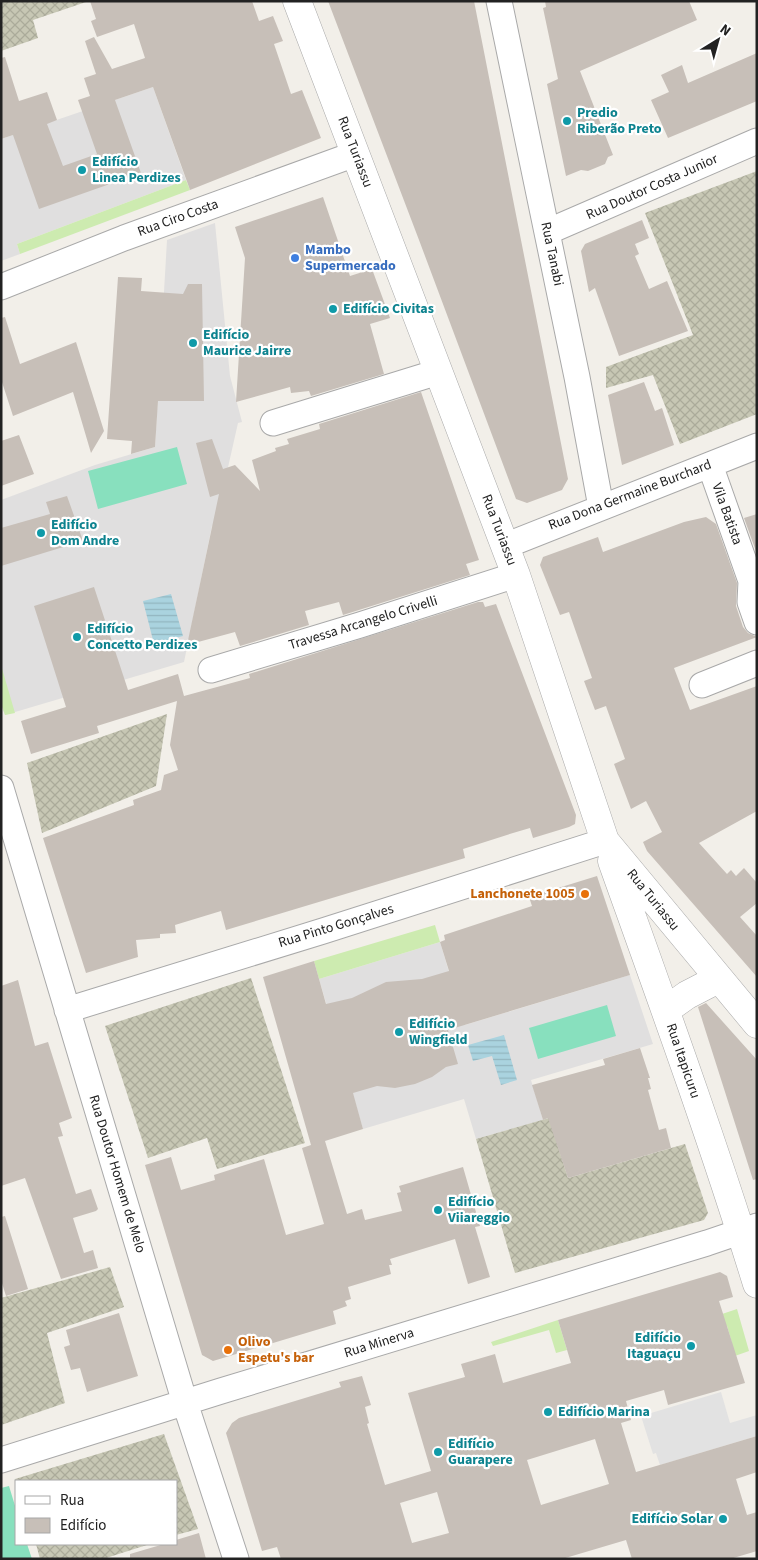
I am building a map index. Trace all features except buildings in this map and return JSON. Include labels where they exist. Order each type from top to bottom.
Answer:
[{"type":"street","name":"Rua Turiassu","points":[[297,1],[516,575],[605,841],[757,1024]]},
{"type":"street","name":"Rua Tanabi","points":[[499,1],[601,507]]},
{"type":"street","name":"Rua Doutor Costa Junior","points":[[547,232],[757,141]]},
{"type":"street","name":"Rua Ciro Costa","points":[[1,287],[124,238],[355,154]]},
{"type":"street","points":[[273,423],[438,372]]},
{"type":"street","name":"Rua Dona Germaine Burchard","points":[[505,546],[757,446]]},
{"type":"street","name":"Vila Batista","points":[[710,465],[751,580],[750,602],[757,622]]},
{"type":"street","name":"Travessa Arcangelo Crivelli","points":[[211,670],[360,626],[516,575]]},
{"type":"street","points":[[702,685],[757,663]]},
{"type":"street","name":"Rua Doutor Homem de Melo","points":[[1,788],[185,1402],[236,1559]]},
{"type":"street","name":"Rua Pinto Gonçalves","points":[[67,1010],[605,841]]},
{"type":"street","name":"Rua Itapicuru","points":[[605,841],[666,1010],[749,1229],[757,1284]]},
{"type":"street","points":[[666,1010],[688,995],[718,979]]},
{"type":"street","name":"Rua Minerva","points":[[1,1460],[749,1229]]},
{"type":"shaded area","points":[[1,1],[89,1],[33,20],[38,38],[1,51]]},
{"type":"shaded area","points":[[153,87],[186,180],[17,244],[20,254],[1,261],[1,139]]},
{"type":"shaded area","points":[[757,171],[757,414],[680,444],[653,375],[606,388],[606,367],[693,335],[645,213]]},
{"type":"shaded area","points":[[215,223],[230,376],[242,422],[238,423],[215,525],[212,526],[184,662],[5,715],[1,704],[1,500],[95,465],[155,447],[167,240]]},
{"type":"shaded area","points":[[167,714],[156,786],[42,833],[27,763]]},
{"type":"shaded area","points":[[440,942],[465,1025],[630,975],[653,1044],[531,1080],[543,1120],[476,1139],[464,1099],[363,1129],[319,979]]},
{"type":"shaded area","points":[[251,978],[305,1143],[217,1169],[207,1138],[148,1158],[105,1026]]},
{"type":"shaded area","points":[[549,1118],[568,1178],[685,1144],[708,1213],[704,1220],[515,1273],[476,1139]]},
{"type":"shaded area","points":[[110,1267],[124,1307],[47,1333],[65,1403],[1,1425],[1,1298]]},
{"type":"shaded area","points":[[721,1392],[730,1423],[757,1415],[757,1436],[660,1465],[656,1453],[653,1454],[641,1416]]},
{"type":"shaded area","points":[[164,1434],[198,1529],[178,1534],[178,1480],[15,1479]]},
{"type":"shaded area","points":[[36,1545],[147,1545],[103,1559],[40,1559]]},
{"type":"green space","points":[[186,180],[190,190],[20,254],[17,244]]},
{"type":"green space","points":[[177,447],[187,484],[98,509],[88,471]]},
{"type":"green space","points":[[1,665],[15,713],[5,715],[1,704]]},
{"type":"green space","points":[[435,925],[440,942],[319,979],[314,961]]},
{"type":"green space","points":[[607,1005],[616,1036],[538,1059],[529,1028]]},
{"type":"green space","points":[[737,1309],[749,1351],[732,1357],[729,1348],[732,1343],[727,1326],[722,1324],[719,1315]]},
{"type":"green space","points":[[558,1320],[567,1350],[556,1353],[549,1330],[493,1346],[491,1342]]},
{"type":"green space","points":[[9,1486],[15,1506],[15,1545],[27,1545],[32,1559],[1,1559],[1,1488]]},
{"type":"water","points":[[171,594],[183,636],[154,644],[143,601]]},
{"type":"water","points":[[504,1035],[517,1080],[501,1085],[492,1056],[473,1061],[468,1045]]},
{"type":"place","name":"Predio Riberão Preto","points":[[567,121]]},
{"type":"place","name":"Edifício Linea Perdizes","points":[[82,170]]},
{"type":"place","name":"Mambo Supermercado","points":[[295,258]]},
{"type":"place","name":"Edifício Civitas","points":[[333,309]]},
{"type":"place","name":"Edifício Maurice Jairre","points":[[193,343]]},
{"type":"place","name":"Edifício Dom Andre","points":[[41,533]]},
{"type":"place","name":"Edifício Concetto Perdizes","points":[[77,637]]},
{"type":"place","name":"Lanchonete 1005","points":[[585,894]]},
{"type":"place","name":"Edifício Wingfield","points":[[399,1032]]},
{"type":"place","name":"Edifício Viiareggio","points":[[438,1210]]},
{"type":"place","name":"Edifício Itaguaçu","points":[[691,1346]]},
{"type":"place","name":"Olivo Espetu's bar","points":[[228,1350]]},
{"type":"place","name":"Edifício Marina","points":[[548,1412]]},
{"type":"place","name":"Edifício Guarapere","points":[[438,1452]]},
{"type":"place","name":"Edifício Solar","points":[[723,1519]]}]
